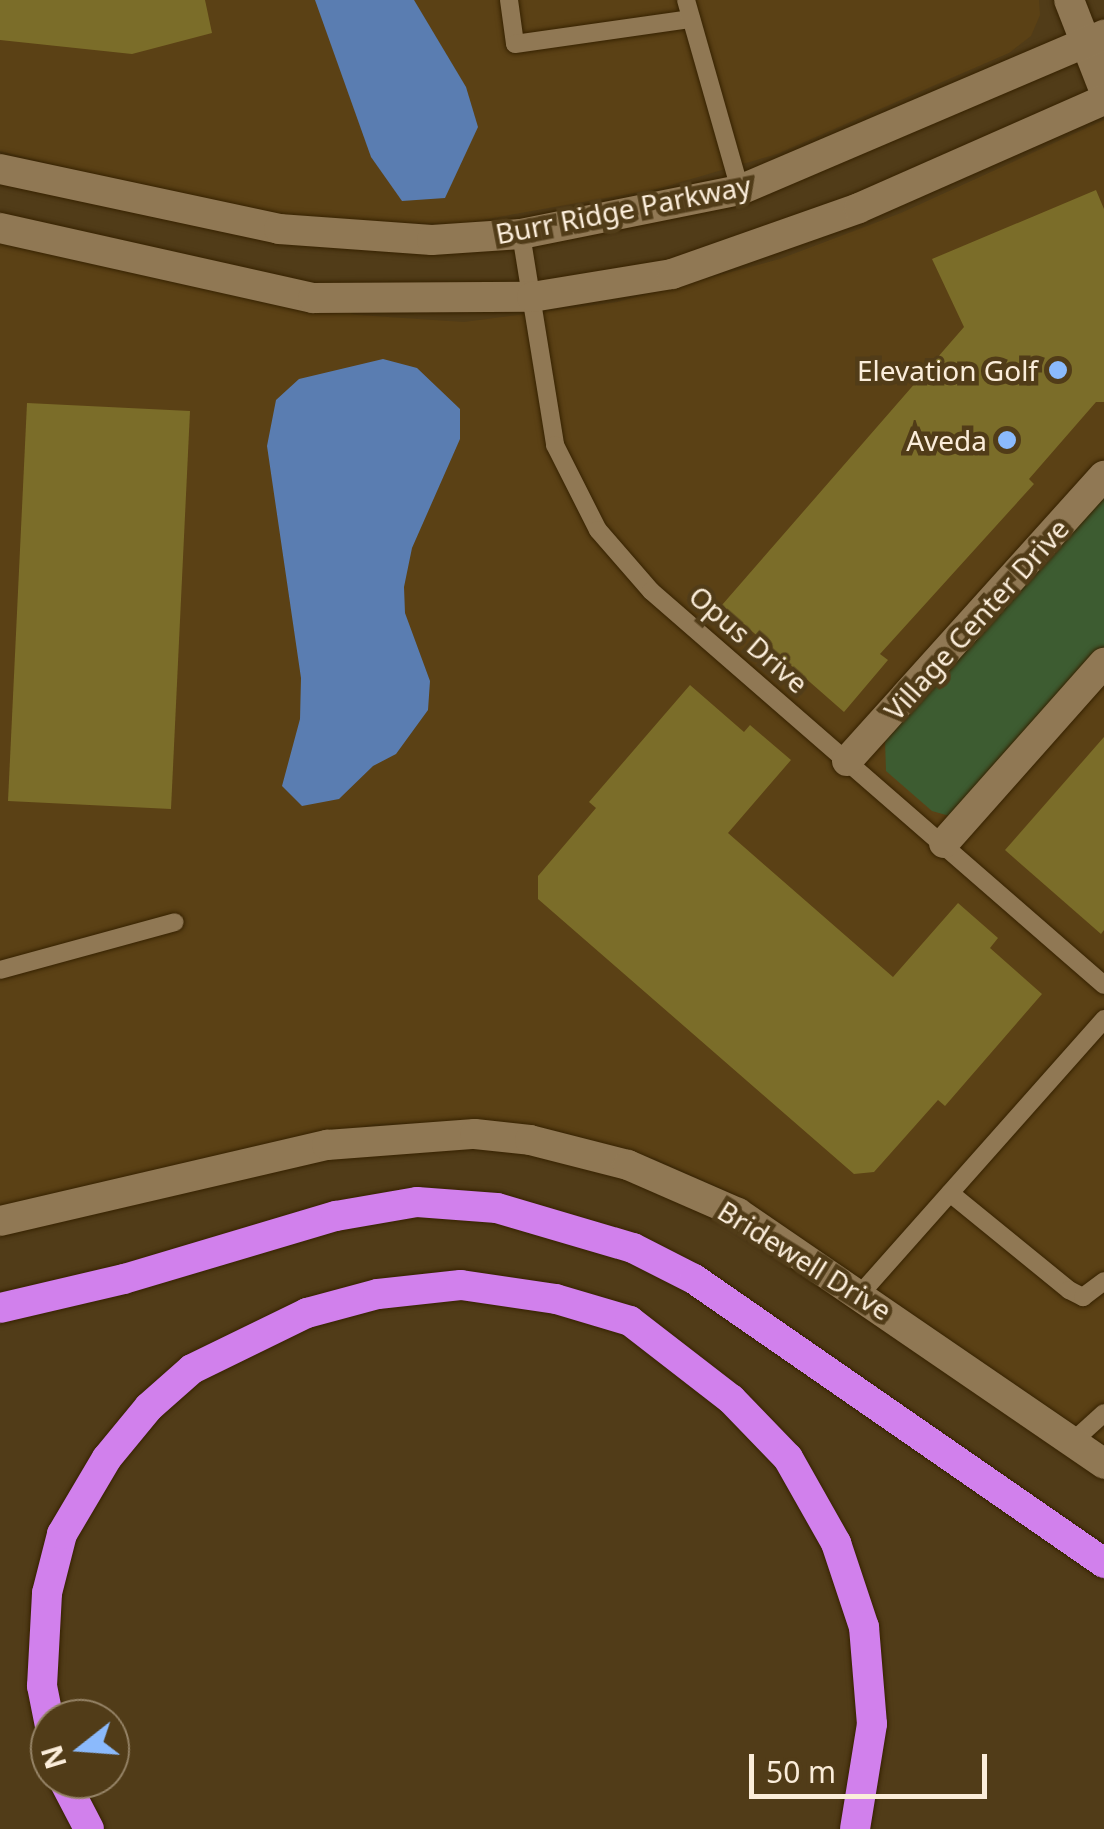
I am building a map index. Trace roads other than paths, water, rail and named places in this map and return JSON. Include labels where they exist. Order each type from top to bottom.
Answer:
[{"type":"highway","points":[[0,1308],[124,1280],[336,1216],[416,1202],[496,1208],[633,1248],[694,1280],[1104,1563]]},
{"type":"highway","points":[[45,1699],[47,1593],[62,1534],[107,1458],[149,1407],[192,1370],[307,1313],[378,1294],[461,1284],[556,1298],[630,1321],[731,1398],[788,1458],[836,1543],[864,1626],[872,1724],[855,1829]]},
{"type":"highway","points":[[73,1799],[89,1829]]},
{"type":"street","points":[[1069,0],[1095,39],[1104,90]]},
{"type":"street","name":"Burr Ridge Parkway","points":[[0,168],[278,229],[432,240],[521,234],[740,190],[1095,39]]},
{"type":"street","points":[[0,228],[313,298],[532,297],[672,274],[859,208],[1104,100]]},
{"type":"street","name":"Village Center Drive","points":[[847,761],[1104,476]]},
{"type":"street","points":[[944,843],[1104,663]]},
{"type":"street","name":"Bridewell Drive","points":[[0,1221],[270,1155],[394,1136],[476,1134],[592,1154],[666,1180],[738,1212],[862,1292],[1104,1464]]},
{"type":"lane","points":[[509,0],[515,44],[688,9],[740,190]]},
{"type":"lane","name":"Opus Drive","points":[[521,234],[555,445],[598,530],[652,591],[1104,985]]},
{"type":"lane","points":[[0,970],[176,922]]},
{"type":"lane","points":[[862,1292],[1104,1019]]},
{"type":"lane","points":[[950,1193],[1070,1290],[1082,1296],[1104,1281]]},
{"type":"lane","points":[[1072,1442],[1104,1413]]},
{"type":"water","points":[[315,0],[414,0],[466,87],[478,127],[445,198],[402,201],[371,157]]},
{"type":"water","points":[[383,359],[417,368],[460,409],[460,439],[412,548],[404,587],[405,613],[430,681],[428,710],[396,754],[373,766],[339,799],[302,806],[282,786],[300,719],[301,678],[267,446],[276,400],[299,379]]},
{"type":"place","name":"Elevation Golf","points":[[1058,370]]},
{"type":"place","name":"Aveda","points":[[1007,440]]}]
